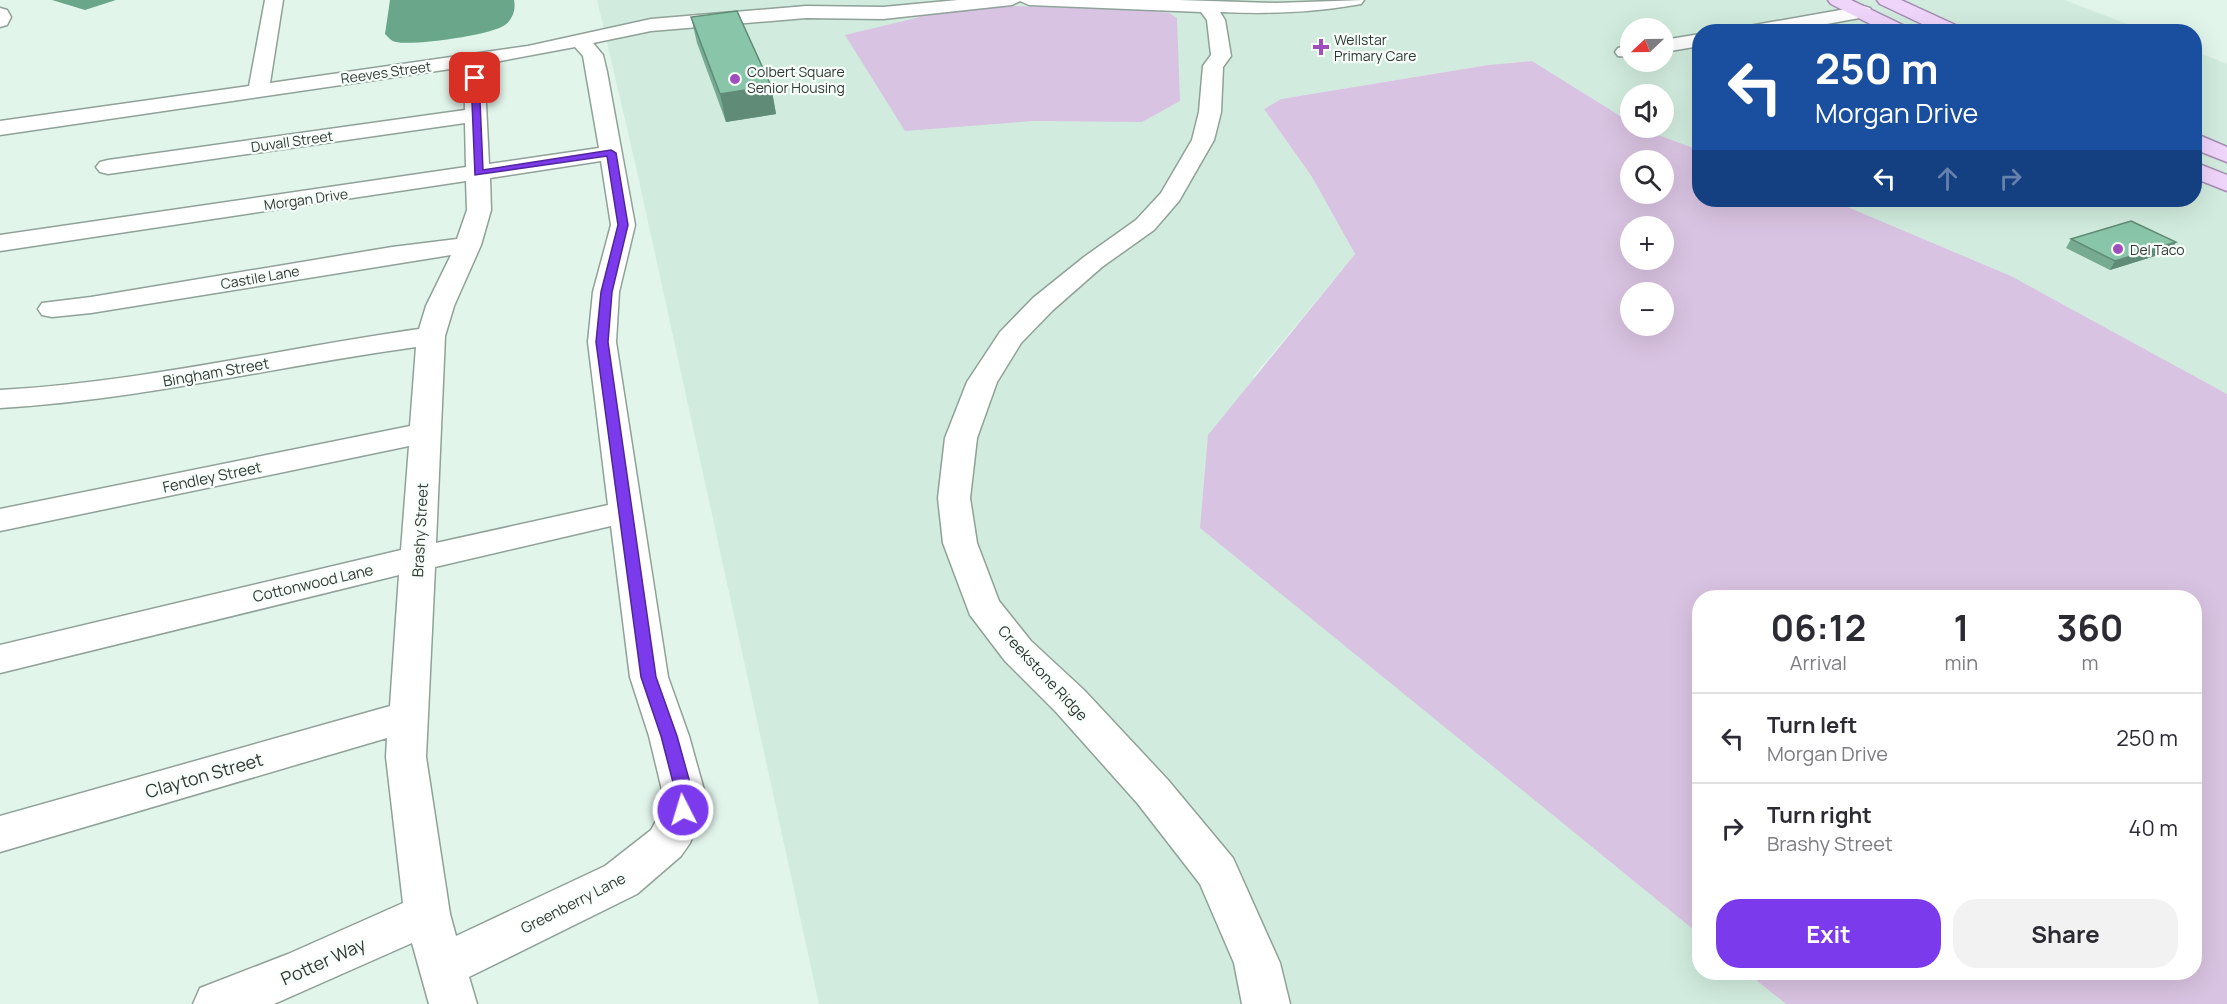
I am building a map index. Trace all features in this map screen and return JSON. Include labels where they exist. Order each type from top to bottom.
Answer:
[{"type":"main road","points":[[1837,0],[1886,24]]},
{"type":"main road","points":[[1886,0],[1937,24]]},
{"type":"main road","points":[[2202,144],[2227,155]]},
{"type":"main road","points":[[2202,173],[2227,184]]},
{"type":"street","points":[[258,91],[274,0]]},
{"type":"street","name":"Reeves Street","points":[[0,128],[474,60],[580,41],[630,28],[675,22],[806,12],[883,13],[1012,0]]},
{"type":"street","points":[[1029,0],[1208,3],[1276,9],[1355,0]]},
{"type":"street","name":"Creekstone Ridge","points":[[1208,3],[1198,20],[1203,56],[1213,66],[1210,112],[1203,140],[1171,196],[1145,225],[1093,262],[1043,304],[1010,338],[982,382],[961,438],[954,498],[960,543],[983,606],[1018,651],[1070,701],[1153,792],[1217,872],[1257,963],[1266,1004]]},
{"type":"street","points":[[1795,24],[1863,12]]},
{"type":"street","points":[[0,14],[0,21]]},
{"type":"street","name":"Greenberry Lane","points":[[443,966],[621,880],[666,843],[675,830],[683,810],[683,790],[669,736],[649,677],[602,342],[606,292],[623,225],[593,55],[580,41]]},
{"type":"street","points":[[1674,44],[1692,41]]},
{"type":"street","name":"Brashy Street","points":[[453,1004],[427,914],[406,757],[431,336],[440,306],[468,245],[479,210],[474,60]]},
{"type":"street","name":"Duvall Street","points":[[108,167],[477,115]]},
{"type":"street","name":"Morgan Drive","points":[[0,243],[611,153]]},
{"type":"street","name":"Castile Lane","points":[[52,309],[92,305],[392,255],[468,245]]},
{"type":"street","name":"Bingham Street","points":[[0,399],[82,393],[141,385],[365,345],[431,336]]},
{"type":"street","name":"Fendley Street","points":[[0,520],[425,433]]},
{"type":"street","name":"Cottonwood Lane","points":[[0,659],[626,512]]},
{"type":"street","name":"Clayton Street","points":[[0,834],[408,716]]},
{"type":"street","name":"Potter Way","points":[[217,1004],[305,969],[427,914]]},
{"type":"shaded area","points":[[52,0],[116,0],[85,10]]},
{"type":"shaded area","points":[[390,0],[514,0],[515,7],[510,20],[497,29],[452,39],[405,43],[393,41],[385,34]]},
{"type":"shaded area","points":[[597,0],[2065,0],[2127,24],[1692,24],[1692,147],[1666,138],[1674,138],[1674,84],[1620,84],[1620,116],[1532,61],[1488,65],[1281,99],[1264,109],[1312,177],[1355,254],[1253,377],[1692,925],[1692,980],[1756,980],[1786,1004],[819,1004],[636,167]]},
{"type":"shaded area","points":[[1014,6],[1169,13],[1177,18],[1180,101],[1142,122],[1033,121],[905,131],[845,35],[920,17],[919,14]]},
{"type":"shaded area","points":[[2202,54],[2227,64],[2227,394],[2011,276],[1848,207],[2202,207]]},
{"type":"shaded area","points":[[1532,61],[1620,116],[1620,138],[1666,138],[1692,147],[1692,207],[1848,207],[2011,276],[2227,394],[2227,1004],[1786,1004],[1756,980],[2202,980],[2202,590],[1692,590],[1692,928],[1200,528],[1208,435],[1355,254],[1312,177],[1264,109],[1281,99],[1488,65]]},
{"type":"building","points":[[737,11],[771,86],[720,94],[691,17]]},
{"type":"building","name":"Del Taco","points":[[2131,221],[2176,242],[2115,261],[2071,239]]},
{"type":"place","name":"Wellstar Primary Care","points":[[1321,47]]},
{"type":"place","name":"Colbert Square Senior Housing","points":[[735,79]]},
{"type":"place","name":"Del Taco","points":[[2118,249]]},
{"type":"route","points":[[475,78],[479,173],[611,153],[623,225],[606,292],[602,342],[649,677],[669,736],[683,790],[683,810]]}]
